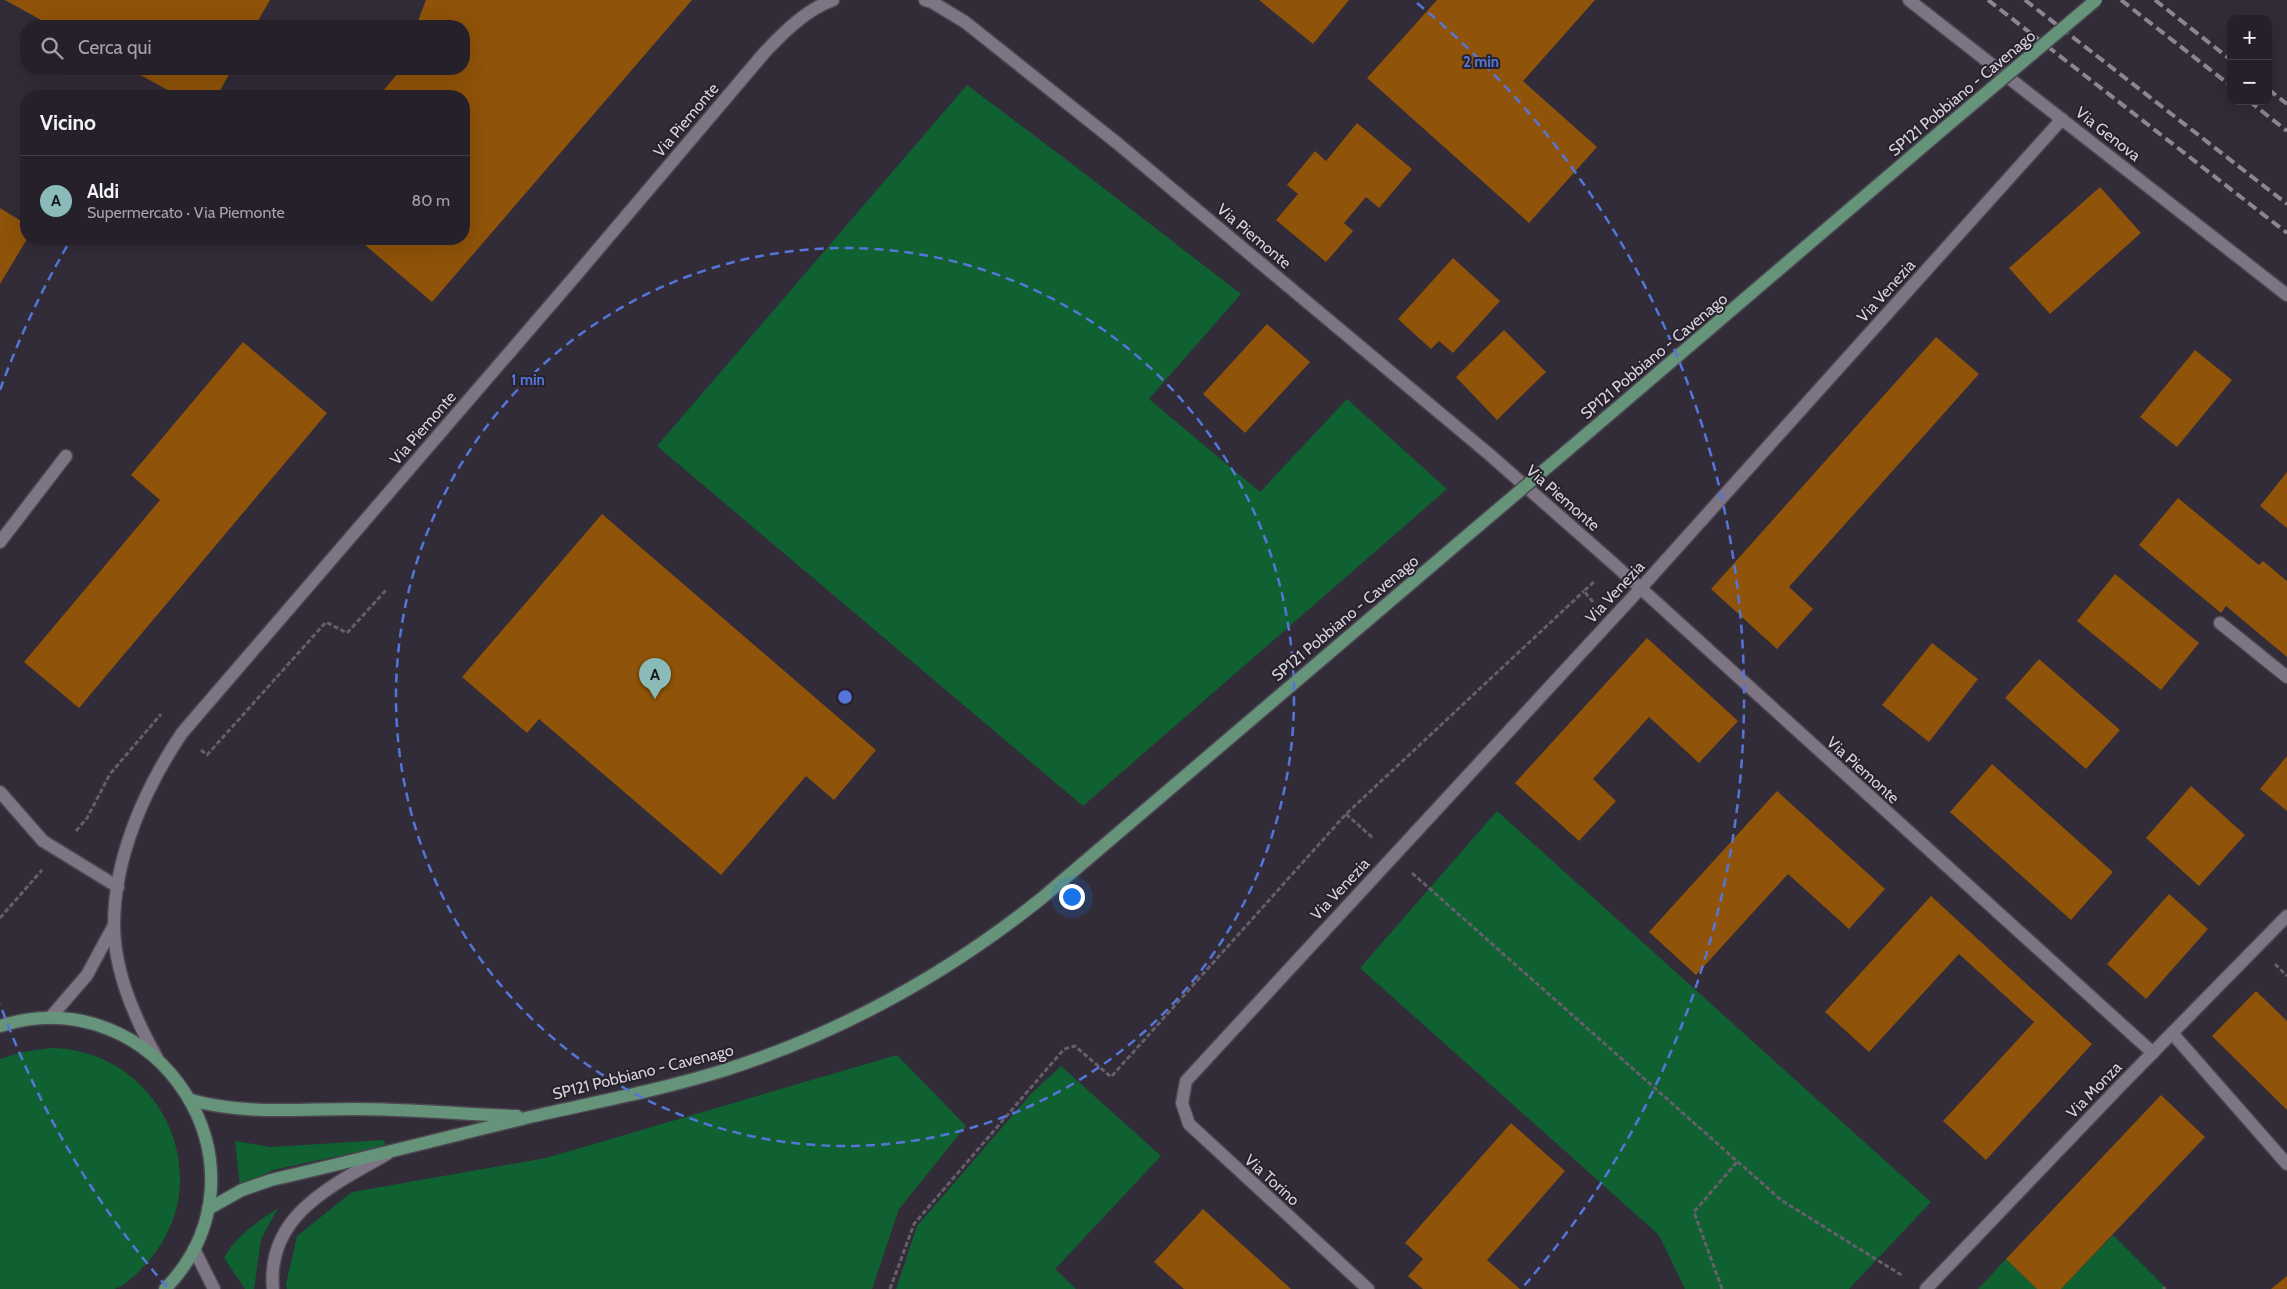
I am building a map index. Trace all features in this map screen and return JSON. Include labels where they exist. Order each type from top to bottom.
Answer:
[{"type":"main road","name":"SP121 Pobbiano - Cavenago","points":[[208,1209],[234,1194],[261,1182],[533,1116],[669,1086],[744,1064],[851,1019],[936,973],[985,941],[1042,898],[2096,0]]},
{"type":"main road","points":[[0,1026],[23,1020],[50,1018],[77,1020],[112,1030],[128,1037],[157,1058],[176,1078],[191,1100],[204,1132],[208,1149],[211,1183],[208,1209],[194,1249],[181,1271],[165,1289]]},
{"type":"main road","name":"SP121 Pobbiano - Cavenago","points":[[191,1100],[255,1112],[354,1109],[533,1116]]},
{"type":"street","name":"Via Piemonte","points":[[157,1058],[138,1021],[128,994],[118,954],[114,925],[118,887],[124,858],[138,814],[157,773],[182,733],[577,274],[765,52],[780,36],[801,19],[825,3],[833,0]]},
{"type":"street","name":"Via Piemonte","points":[[925,0],[932,2],[965,22],[1118,143],[1490,455],[2153,1053]]},
{"type":"street","name":"Via Genova","points":[[1909,0],[2287,295]]},
{"type":"street","name":"Via Venezia","points":[[1186,1081],[1640,589],[2062,119]]},
{"type":"street","points":[[0,542],[66,456]]},
{"type":"street","points":[[2220,623],[2287,677]]},
{"type":"street","points":[[0,792],[43,841],[118,887]]},
{"type":"street","name":"Via Monza","points":[[1926,1289],[2287,916]]},
{"type":"street","name":"Via Piemonte","points":[[50,1018],[87,975],[114,925]]},
{"type":"street","points":[[2172,1033],[2287,1164]]},
{"type":"street","name":"Via Torino","points":[[1186,1081],[1182,1103],[1189,1124],[1368,1289]]},
{"type":"street","points":[[273,1289],[274,1265],[279,1246],[287,1228],[298,1212],[321,1193],[394,1150]]},
{"type":"street","points":[[194,1249],[214,1289]]},
{"type":"path","points":[[890,1289],[914,1224],[1064,1049],[1075,1046],[1111,1077],[1346,814],[1584,591]]},
{"type":"path","points":[[1346,814],[1781,1200],[1909,1279]]},
{"type":"path","points":[[0,918],[59,850]]},
{"type":"path","points":[[1722,1289],[1694,1212],[1737,1162]]},
{"type":"green space","points":[[967,85],[1241,294],[1149,399],[1260,492],[1347,399],[1447,489],[1083,806],[657,446]]},
{"type":"green space","points":[[1497,811],[1931,1202],[1849,1289],[1685,1289],[1659,1235],[1360,968]]},
{"type":"green space","points":[[51,1048],[90,1054],[123,1071],[149,1095],[168,1125],[179,1159],[179,1194],[169,1230],[147,1263],[128,1282],[114,1289],[0,1289],[0,1059],[22,1052]]},
{"type":"green space","points":[[897,1055],[966,1126],[899,1209],[872,1289],[287,1289],[286,1284],[297,1236],[352,1192],[546,1158]]},
{"type":"green space","points":[[1061,1066],[1161,1156],[1055,1269],[1076,1289],[896,1289],[917,1226],[1031,1094]]},
{"type":"green space","points":[[384,1140],[385,1146],[273,1170],[240,1186],[235,1141],[271,1147]]},
{"type":"green space","points":[[278,1208],[261,1239],[254,1289],[245,1289],[224,1258],[241,1236]]},
{"type":"green space","points":[[2113,1235],[2167,1289],[2061,1289]]},
{"type":"green space","points":[[2006,1259],[2037,1289],[1978,1289]]},
{"type":"building","points":[[5,0],[270,0],[258,20],[41,20]]},
{"type":"building","points":[[426,0],[692,0],[432,302],[365,245],[470,245],[470,90],[384,90],[396,75],[470,75],[470,20],[418,20]]},
{"type":"building","points":[[1259,0],[1349,0],[1313,44]]},
{"type":"building","points":[[1437,0],[1595,0],[1523,81],[1597,147],[1529,223],[1367,78]]},
{"type":"building","points":[[140,75],[229,75],[220,90],[168,90]]},
{"type":"building","points":[[1357,123],[1412,169],[1379,208],[1366,197],[1344,223],[1353,231],[1326,262],[1276,220],[1298,194],[1287,185],[1315,151],[1326,161]]},
{"type":"building","points":[[2100,187],[2141,233],[2050,314],[2009,268]]},
{"type":"building","points":[[0,208],[20,220],[20,245],[23,245],[0,284]]},
{"type":"building","points":[[1453,258],[1500,301],[1453,353],[1439,341],[1431,349],[1398,319]]},
{"type":"building","points":[[1267,324],[1310,362],[1245,433],[1203,394]]},
{"type":"building","points":[[1504,330],[1546,372],[1497,420],[1456,377]]},
{"type":"building","points":[[1936,337],[1979,374],[1789,587],[1813,609],[1777,649],[1711,589]]},
{"type":"building","points":[[243,342],[327,413],[79,708],[24,662],[160,500],[131,475]]},
{"type":"building","points":[[2195,350],[2232,380],[2177,447],[2140,417]]},
{"type":"building","points":[[2287,472],[2287,528],[2260,506]]},
{"type":"building","points":[[2178,498],[2259,565],[2263,561],[2287,581],[2287,657],[2226,606],[2221,613],[2139,545]]},
{"type":"building","points":[[602,514],[876,750],[834,800],[806,776],[721,875],[539,719],[527,733],[462,677]]},
{"type":"building","points":[[2115,574],[2199,643],[2161,690],[2077,621]]},
{"type":"building","points":[[1647,638],[1738,721],[1699,763],[1649,717],[1593,779],[1616,801],[1579,841],[1515,783]]},
{"type":"building","points":[[1932,643],[1978,679],[1929,742],[1882,705]]},
{"type":"building","points":[[2039,659],[2120,730],[2086,769],[2005,698]]},
{"type":"building","points":[[2287,756],[2287,811],[2260,789]]},
{"type":"building","points":[[1992,764],[2113,872],[2071,920],[1950,812]]},
{"type":"building","points":[[2191,786],[2245,835],[2199,886],[2146,838]]},
{"type":"building","points":[[1777,791],[1885,889],[1849,929],[1788,874],[1696,975],[1649,932]]},
{"type":"building","points":[[2169,894],[2208,929],[2146,999],[2107,964]]},
{"type":"building","points":[[1931,896],[2092,1044],[1986,1160],[1943,1121],[2034,1022],[1959,954],[1869,1052],[1825,1012]]},
{"type":"building","points":[[2256,991],[2287,1021],[2287,1110],[2212,1036]]},
{"type":"building","points":[[2161,1095],[2205,1137],[2061,1289],[2037,1289],[2006,1259]]},
{"type":"building","points":[[1511,1123],[1565,1171],[1487,1260],[1520,1289],[1423,1289],[1408,1276],[1423,1259],[1405,1243]]},
{"type":"building","points":[[1203,1209],[1291,1289],[1184,1289],[1154,1262]]},
{"type":"building","points":[[2287,1276],[2287,1289],[2271,1289]]},
{"type":"railway","points":[[1988,0],[2287,233]]},
{"type":"railway","points":[[2025,0],[2287,204]]},
{"type":"railway","points":[[2121,0],[2227,83]]},
{"type":"railway","points":[[2155,0],[2227,57]]},
{"type":"railway","points":[[2272,92],[2287,104]]},
{"type":"railway","points":[[2254,105],[2287,131]]},
{"type":"place","name":"Aldi","points":[[655,699]]}]
